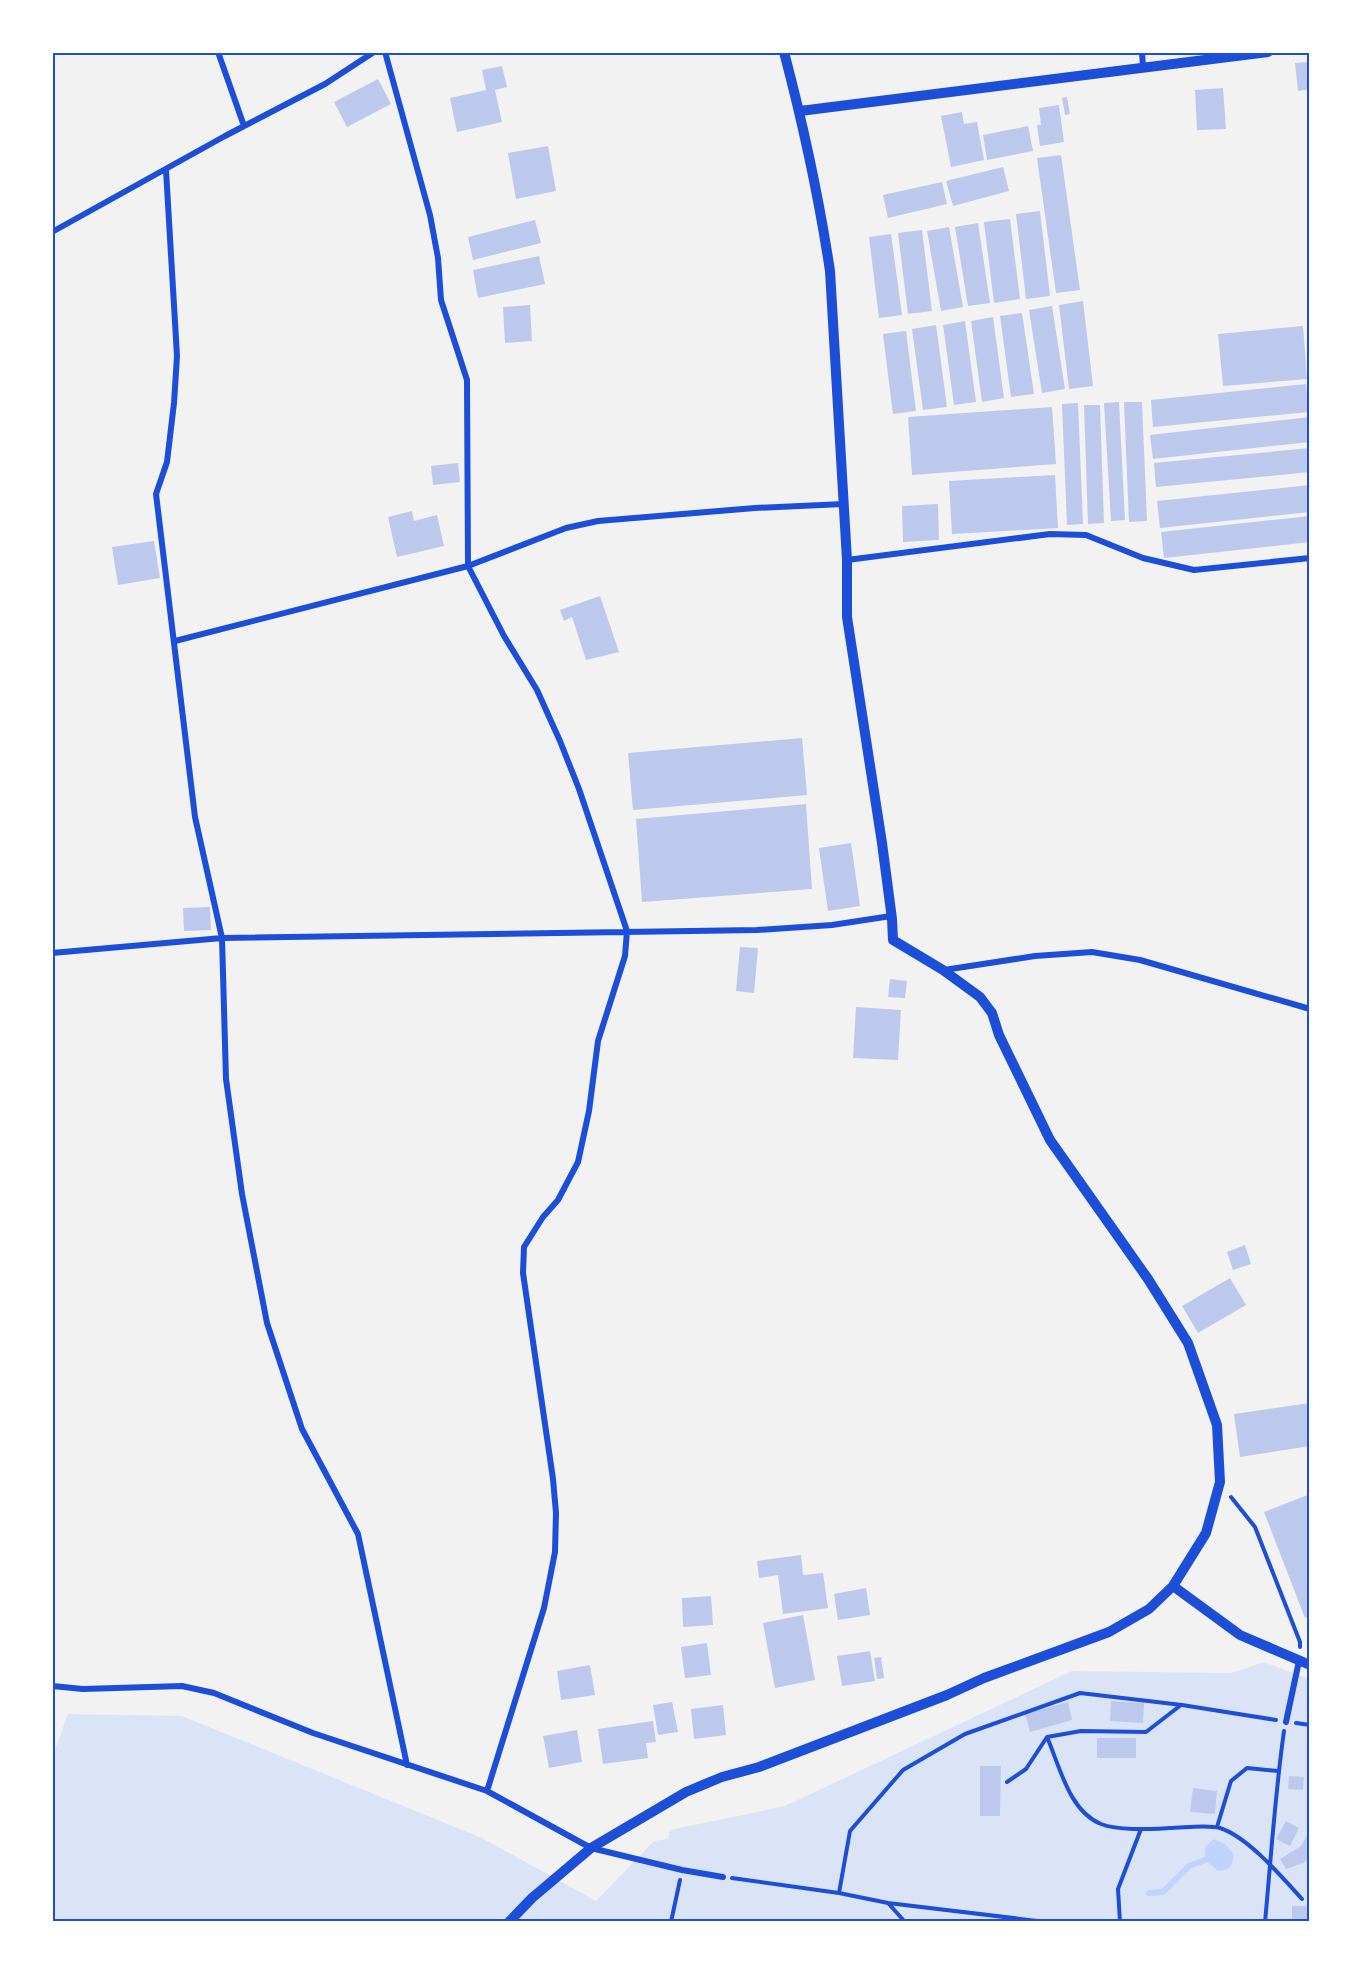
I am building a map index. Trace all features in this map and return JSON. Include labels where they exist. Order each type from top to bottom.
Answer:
[{"type":"street","points":[[218,52],[244,126]]},
{"type":"street","points":[[52,232],[325,84],[374,52]]},
{"type":"street","points":[[385,52],[430,215],[438,258],[441,300],[467,380],[468,566],[504,636],[537,690],[560,741],[579,789],[627,931],[625,956],[598,1041],[589,1111],[578,1162],[558,1200],[543,1216],[524,1247],[523,1273],[553,1479],[556,1513],[555,1552],[544,1608],[487,1791]]},
{"type":"street","points":[[509,1922],[532,1898],[591,1848],[686,1792],[759,1767],[947,1695],[984,1678],[1109,1632],[1149,1609],[1173,1586],[1206,1533],[1220,1482],[1217,1425],[1188,1343],[1148,1279],[1050,1140],[999,1035],[992,1013],[980,997],[944,970],[893,940],[847,617],[847,560],[830,272],[800,111],[784,52]]},
{"type":"street","points":[[1142,52],[1143,68]]},
{"type":"street","points":[[800,111],[1268,52]]},
{"type":"street","points":[[166,170],[177,356],[174,403],[166,462],[156,494],[195,817],[222,938],[226,1078],[242,1194],[267,1323],[302,1429],[358,1534],[407,1765]]},
{"type":"street","points":[[175,641],[468,566],[566,528],[598,521],[755,508],[844,504]]},
{"type":"street","points":[[847,560],[1050,534],[1086,535],[1143,558],[1194,570],[1310,558]]},
{"type":"street","points":[[52,953],[222,938],[757,930],[832,925],[891,916]]},
{"type":"street","points":[[944,970],[1035,956],[1092,952],[1140,960],[1310,1009]]},
{"type":"street","points":[[1173,1586],[1240,1635],[1304,1663],[1286,1722]]},
{"type":"street","points":[[52,1686],[83,1689],[182,1686],[214,1693],[313,1733],[487,1791],[591,1848],[681,1870],[723,1877]]},
{"type":"path","points":[[1220,1482],[1255,1527],[1300,1642],[1304,1663]]},
{"type":"path","points":[[839,1893],[850,1831],[903,1770],[964,1734],[1080,1693],[1182,1705],[1310,1725]]},
{"type":"path","points":[[1007,1782],[1026,1769],[1047,1737],[1081,1731],[1146,1732],[1182,1705]]},
{"type":"path","points":[[1265,1922],[1278,1771],[1286,1722]]},
{"type":"path","points":[[1047,1737],[1074,1802],[1089,1818],[1103,1825],[1141,1829],[1217,1827],[1232,1833],[1271,1865],[1302,1899]]},
{"type":"path","points":[[1217,1827],[1231,1781],[1247,1768],[1278,1771]]},
{"type":"path","points":[[1120,1922],[1118,1889],[1141,1829]]},
{"type":"path","points":[[671,1922],[681,1870]]},
{"type":"path","points":[[723,1877],[839,1893],[888,1904],[1046,1922]]},
{"type":"path","points":[[888,1904],[905,1922]]},
{"type":"shaded area","points":[[1264,1662],[1309,1679],[1309,1921],[53,1921],[52,1758],[68,1714],[182,1716],[482,1838],[596,1901],[654,1841],[668,1839],[670,1830],[785,1806],[1072,1671],[1231,1673]]},
{"type":"water","points":[[1213,1839],[1225,1844],[1234,1855],[1228,1869],[1218,1871],[1205,1860],[1205,1848]]},
{"type":"building","points":[[1310,62],[1310,89],[1298,91],[1295,63]]},
{"type":"building","points":[[502,66],[507,87],[495,90],[502,122],[457,132],[450,98],[486,90],[482,70]]},
{"type":"building","points":[[378,79],[391,104],[347,127],[334,102]]},
{"type":"building","points":[[1223,88],[1226,129],[1197,130],[1195,90]]},
{"type":"building","points":[[1067,97],[1070,114],[1065,115],[1062,98]]},
{"type":"building","points":[[1059,105],[1064,142],[1040,146],[1037,125],[1041,125],[1039,108]]},
{"type":"building","points":[[962,112],[964,124],[977,122],[984,160],[951,167],[941,116]]},
{"type":"building","points":[[1028,126],[1033,151],[987,160],[983,135]]},
{"type":"building","points":[[548,146],[556,191],[516,199],[508,153]]},
{"type":"building","points":[[1061,155],[1080,290],[1056,293],[1037,158]]},
{"type":"building","points":[[1003,167],[1009,191],[953,206],[946,181]]},
{"type":"building","points":[[942,182],[947,204],[888,218],[883,195]]},
{"type":"building","points":[[1040,211],[1050,296],[1026,299],[1016,214]]},
{"type":"building","points":[[1010,219],[1020,299],[994,303],[984,222]]},
{"type":"building","points":[[535,220],[541,243],[473,260],[468,237]]},
{"type":"building","points":[[978,223],[990,303],[968,306],[955,227]]},
{"type":"building","points":[[949,227],[963,307],[941,311],[927,231]]},
{"type":"building","points":[[922,230],[932,311],[908,314],[898,233]]},
{"type":"building","points":[[891,234],[902,315],[879,318],[869,237]]},
{"type":"building","points":[[539,256],[545,284],[478,298],[473,270]]},
{"type":"building","points":[[1083,301],[1093,386],[1069,389],[1059,305]]},
{"type":"building","points":[[530,305],[532,341],[505,343],[503,307]]},
{"type":"building","points":[[1052,306],[1065,389],[1042,393],[1029,310]]},
{"type":"building","points":[[1022,313],[1034,394],[1011,397],[1000,316]]},
{"type":"building","points":[[993,317],[1004,398],[982,402],[971,321]]},
{"type":"building","points":[[965,321],[976,402],[954,405],[943,325]]},
{"type":"building","points":[[936,325],[947,407],[923,410],[912,329]]},
{"type":"building","points":[[1303,326],[1307,379],[1223,386],[1218,334]]},
{"type":"building","points":[[906,331],[916,411],[893,414],[883,334]]},
{"type":"building","points":[[1306,384],[1309,412],[1153,427],[1151,400]]},
{"type":"building","points":[[1119,402],[1125,520],[1111,521],[1104,403]]},
{"type":"building","points":[[1124,402],[1142,402],[1147,521],[1129,522]]},
{"type":"building","points":[[1078,403],[1083,524],[1067,525],[1062,404]]},
{"type":"building","points":[[1084,405],[1100,405],[1104,523],[1088,524]]},
{"type":"building","points":[[1052,407],[1056,464],[912,475],[908,417]]},
{"type":"building","points":[[1310,417],[1310,442],[1153,459],[1150,435]]},
{"type":"building","points":[[1310,448],[1310,472],[1156,487],[1154,463]]},
{"type":"building","points":[[458,463],[460,482],[433,485],[431,466]]},
{"type":"building","points":[[1055,475],[1058,528],[952,534],[949,481]]},
{"type":"building","points":[[1310,485],[1310,512],[1160,528],[1157,501]]},
{"type":"building","points":[[938,504],[939,540],[903,542],[902,506]]},
{"type":"building","points":[[412,511],[414,521],[437,515],[444,546],[397,557],[388,517]]},
{"type":"building","points":[[1310,516],[1310,542],[1164,558],[1161,532]]},
{"type":"building","points":[[154,541],[160,578],[118,585],[112,547]]},
{"type":"building","points":[[600,596],[619,652],[586,660],[572,617],[564,621],[560,610]]},
{"type":"building","points":[[802,738],[807,795],[633,810],[628,753]]},
{"type":"building","points":[[806,804],[812,889],[642,902],[636,819]]},
{"type":"building","points":[[851,843],[860,906],[828,911],[819,848]]},
{"type":"building","points":[[210,907],[211,930],[184,931],[183,908]]},
{"type":"building","points":[[740,947],[758,948],[754,993],[736,991]]},
{"type":"building","points":[[890,979],[907,981],[905,998],[888,997]]},
{"type":"building","points":[[856,1007],[901,1010],[898,1060],[853,1058]]},
{"type":"building","points":[[1245,1245],[1251,1264],[1233,1270],[1227,1252]]},
{"type":"building","points":[[1230,1278],[1246,1305],[1198,1333],[1182,1306]]},
{"type":"building","points":[[1310,1403],[1310,1446],[1240,1457],[1234,1414]]},
{"type":"building","points":[[1310,1494],[1310,1616],[1305,1618],[1264,1512]]},
{"type":"building","points":[[801,1555],[803,1575],[823,1573],[828,1608],[783,1614],[778,1575],[759,1578],[757,1561]]},
{"type":"building","points":[[866,1588],[870,1615],[838,1620],[834,1594]]},
{"type":"building","points":[[711,1596],[713,1625],[683,1627],[682,1598]]},
{"type":"building","points":[[803,1615],[815,1680],[775,1688],[763,1623]]},
{"type":"building","points":[[707,1643],[711,1675],[685,1678],[681,1647]]},
{"type":"building","points":[[870,1651],[875,1681],[842,1686],[837,1656]]},
{"type":"building","points":[[881,1657],[884,1678],[877,1679],[874,1658]]},
{"type":"building","points":[[590,1665],[595,1695],[561,1700],[557,1671]]},
{"type":"building","points":[[1111,1701],[1144,1703],[1143,1723],[1110,1721]]},
{"type":"building","points":[[672,1702],[678,1732],[658,1735],[653,1705]]},
{"type":"building","points":[[1068,1702],[1072,1720],[1030,1732],[1025,1714]]},
{"type":"building","points":[[723,1705],[726,1735],[694,1739],[691,1709]]},
{"type":"building","points":[[653,1721],[656,1742],[646,1743],[648,1758],[603,1764],[598,1729]]},
{"type":"building","points":[[577,1730],[582,1762],[549,1768],[543,1736]]},
{"type":"building","points":[[1097,1738],[1136,1738],[1136,1758],[1097,1758]]},
{"type":"building","points":[[980,1766],[1001,1766],[1000,1816],[980,1816]]},
{"type":"building","points":[[1289,1776],[1304,1777],[1303,1790],[1288,1789]]},
{"type":"building","points":[[1193,1788],[1217,1791],[1215,1814],[1190,1812]]},
{"type":"building","points":[[1286,1821],[1299,1828],[1290,1846],[1276,1839]]},
{"type":"building","points":[[1310,1829],[1310,1858],[1286,1869],[1280,1859],[1301,1846]]},
{"type":"building","points":[[1292,1906],[1310,1906],[1310,1922],[1292,1922]]},
{"type":"waterway","points":[[1149,1893],[1163,1892],[1189,1866],[1205,1860]]}]
